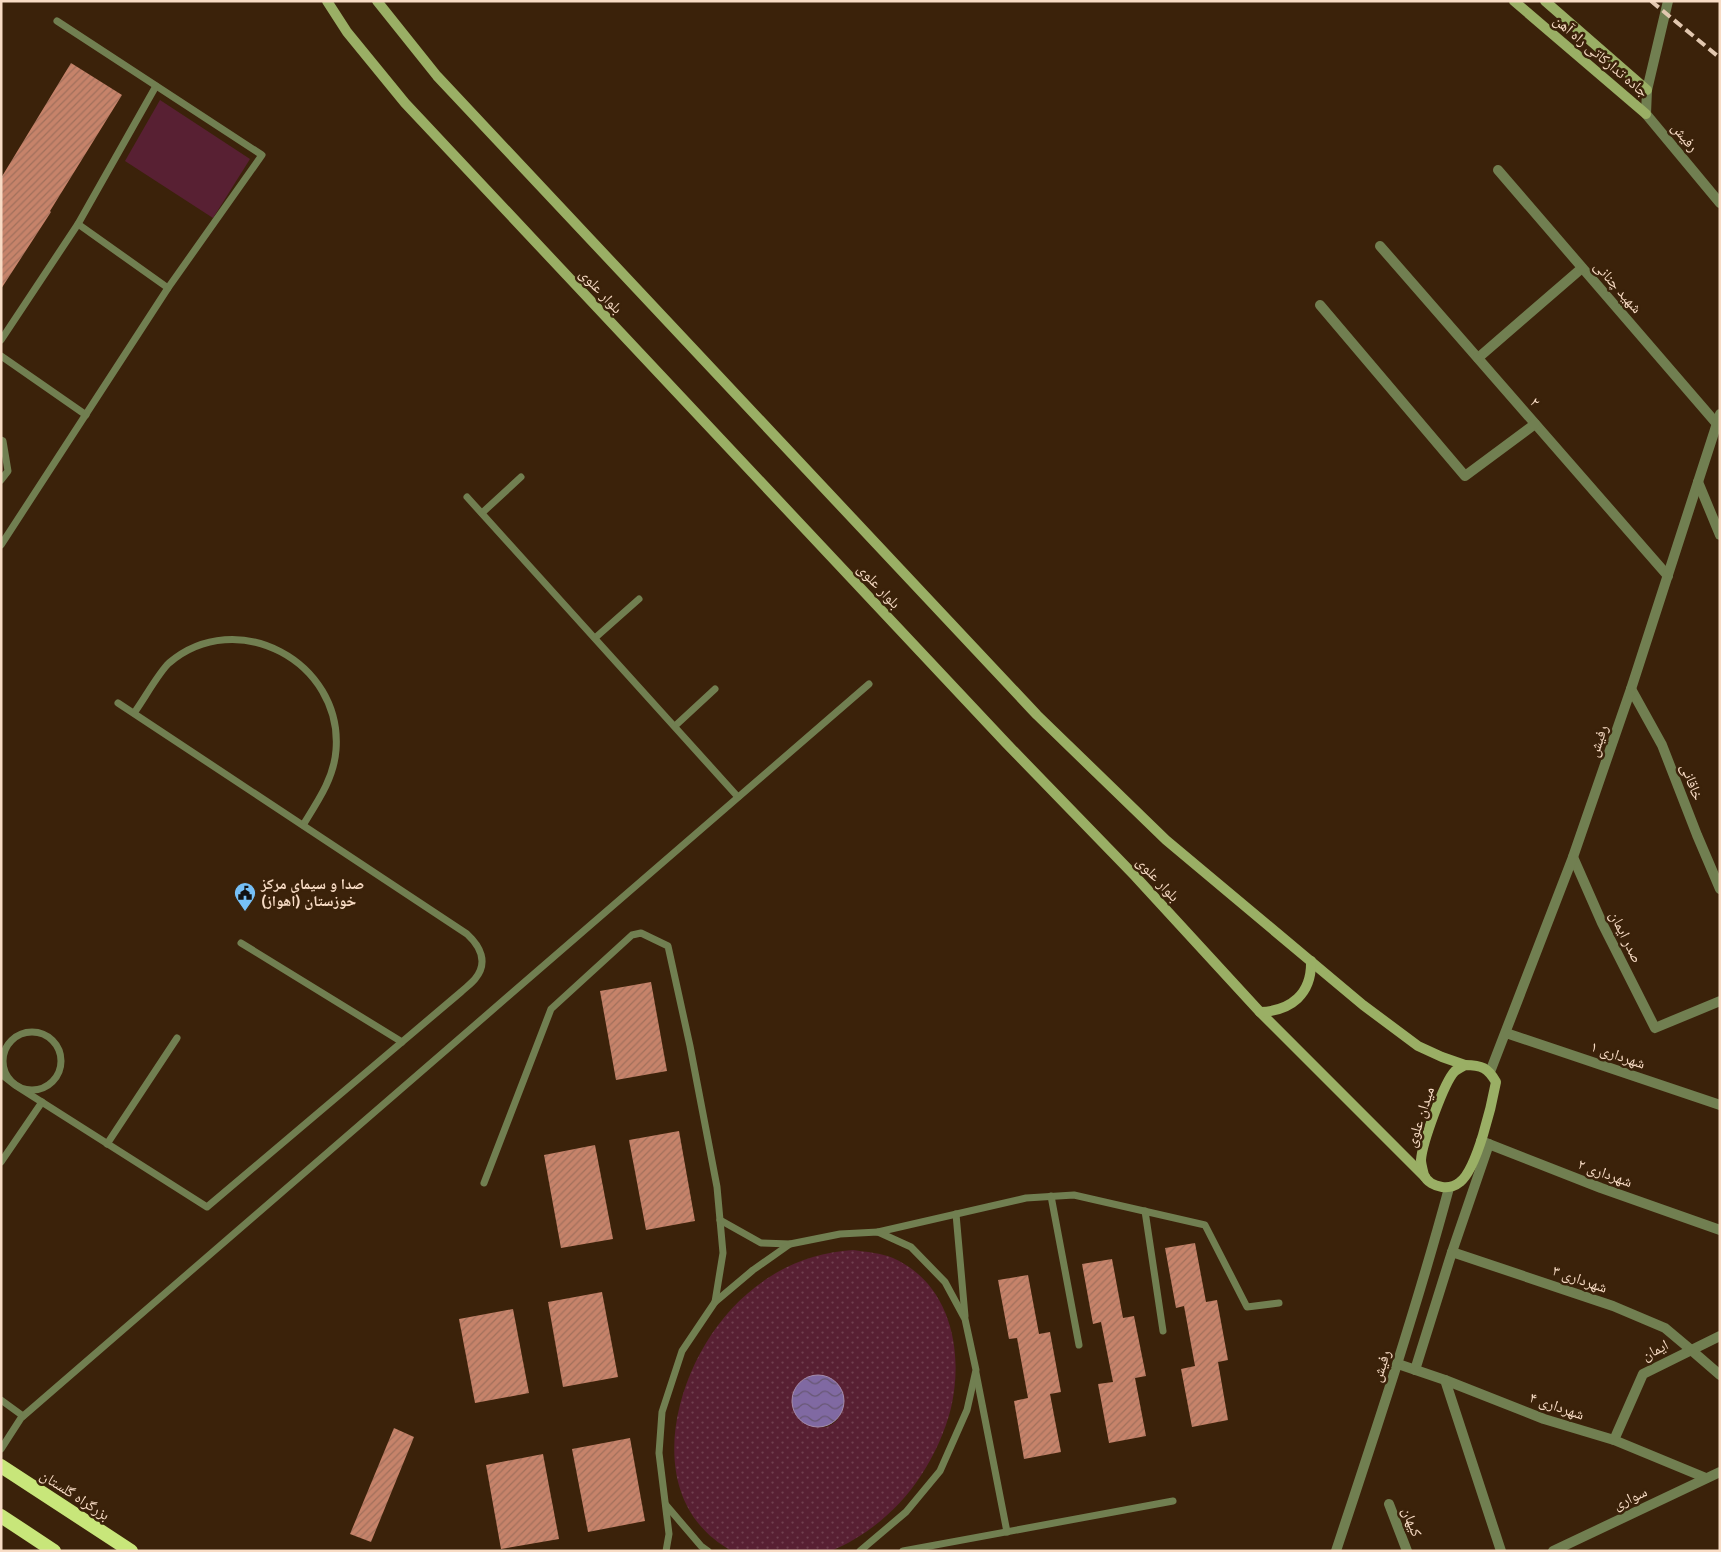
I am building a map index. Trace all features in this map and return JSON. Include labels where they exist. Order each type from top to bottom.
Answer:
[{"type":"highway","name":"بزرگراه گلستان","points":[[1,1466],[131,1551]]},
{"type":"highway","points":[[1,1516],[54,1551]]},
{"type":"main road","name":"بلوار علوی","points":[[326,1],[347,32],[405,104],[993,730],[1134,876],[1260,1012],[1425,1177]]},
{"type":"main road","name":"بلوار علوی","points":[[377,1],[437,76],[1037,715],[1166,840],[1363,1005],[1418,1046],[1465,1065]]},
{"type":"main road","name":"جاده تدارکاتی راه آهن","points":[[1514,1],[1646,114]]},
{"type":"main road","name":"جاده تدارکاتی راه آهن","points":[[1545,1],[1647,90]]},
{"type":"main road","points":[[1260,1012],[1274,1012],[1288,1006],[1298,998],[1307,986],[1311,973],[1311,961]]},
{"type":"main road","points":[[1425,1177],[1435,1186],[1449,1188],[1461,1182],[1485,1143],[1496,1082],[1490,1072],[1478,1065],[1465,1065]]},
{"type":"main road","name":"میدان علوی","points":[[1425,1177],[1421,1160],[1429,1129],[1446,1084],[1455,1071],[1465,1065]]},
{"type":"street","points":[[1646,114],[1647,90],[1668,1]]},
{"type":"street","name":"رفیش","points":[[1646,114],[1720,203]]},
{"type":"street","name":"شهید چنانی","points":[[1498,170],[1582,268],[1718,419]]},
{"type":"street","name":"۲","points":[[1380,246],[1668,576]]},
{"type":"street","points":[[1478,358],[1582,268]]},
{"type":"street","points":[[1320,305],[1466,476],[1535,424]]},
{"type":"street","name":"رفیش","points":[[1490,1072],[1574,857],[1631,689],[1718,419]]},
{"type":"street","points":[[1698,482],[1720,535]]},
{"type":"street","name":"خاقانی","points":[[1631,689],[1662,745],[1720,889]]},
{"type":"street","name":"صدر ایمان","points":[[1574,857],[1602,923],[1655,1028],[1720,1001]]},
{"type":"street","name":"شهرداری ۱","points":[[1506,1033],[1720,1105]]},
{"type":"street","points":[[1415,1370],[1485,1143]]},
{"type":"street","name":"شهرداری ۲","points":[[1485,1143],[1601,1188],[1720,1230]]},
{"type":"street","name":"رفیش","points":[[1336,1551],[1398,1364],[1449,1188]]},
{"type":"street","name":"شهرداری ۳","points":[[1452,1252],[1612,1306],[1665,1328],[1720,1375]]},
{"type":"street","name":"ایمان","points":[[1614,1440],[1643,1374],[1690,1349],[1720,1336]]},
{"type":"street","name":"شهرداری ۴","points":[[1398,1364],[1445,1380],[1544,1419],[1614,1440],[1706,1478]]},
{"type":"street","points":[[1445,1380],[1501,1551]]},
{"type":"street","name":"سواری","points":[[1560,1549],[1720,1472]]},
{"type":"street","name":"کیهان","points":[[1389,1504],[1407,1551]]},
{"type":"lane","points":[[1,545],[168,288],[262,155],[57,21]]},
{"type":"lane","points":[[1,340],[78,224],[156,86]]},
{"type":"lane","points":[[78,224],[168,288]]},
{"type":"lane","points":[[1,356],[86,415]]},
{"type":"lane","points":[[1,440],[3,441],[8,471],[1,480]]},
{"type":"lane","points":[[482,513],[522,477]]},
{"type":"lane","points":[[467,497],[738,797]]},
{"type":"lane","points":[[595,638],[639,599]]},
{"type":"lane","points":[[134,713],[167,665],[180,655],[194,648],[217,641],[241,640],[272,647],[287,654],[300,663],[321,687],[328,702],[336,733],[334,765],[329,780],[303,825]]},
{"type":"lane","points":[[1,1449],[23,1416],[868,684]]},
{"type":"lane","points":[[674,726],[715,689]]},
{"type":"lane","points":[[1,1074],[15,1085],[207,1207],[476,978],[481,965],[482,952],[477,942],[467,934],[118,703]]},
{"type":"lane","points":[[484,1183],[551,1009],[632,935],[641,933],[668,946],[690,1046],[715,1177],[723,1253],[715,1302]]},
{"type":"lane","points":[[241,944],[402,1042]]},
{"type":"lane","points":[[25,1032],[43,1034],[51,1039],[61,1055],[61,1065],[58,1074],[52,1082],[44,1088],[34,1090],[24,1089],[15,1085],[8,1078],[2,1059],[4,1050],[9,1042],[25,1032]]},
{"type":"lane","points":[[108,1144],[177,1038]]},
{"type":"lane","points":[[1,1162],[42,1102]]},
{"type":"lane","points":[[720,1220],[761,1244],[790,1244],[840,1234],[878,1232],[1026,1198],[1074,1195],[1205,1225],[1247,1307],[1279,1303]]},
{"type":"lane","points":[[1051,1196],[1079,1345]]},
{"type":"lane","points":[[1145,1211],[1163,1331]]},
{"type":"lane","points":[[956,1214],[965,1320],[1007,1532]]},
{"type":"lane","points":[[878,1232],[911,1247],[945,1282],[965,1320]]},
{"type":"lane","points":[[666,1551],[669,1534],[659,1453],[662,1412],[682,1351],[715,1302],[753,1270],[790,1244]]},
{"type":"lane","points":[[860,1551],[906,1512],[940,1471],[967,1410],[976,1370]]},
{"type":"lane","points":[[1,1400],[23,1416]]},
{"type":"lane","points":[[903,1551],[1173,1501]]},
{"type":"lane","points":[[666,1504],[701,1546],[708,1551]]},
{"type":"shaded area","points":[[160,100],[250,159],[213,218],[125,161]]},
{"type":"shaded area","points":[[853,1250],[893,1258],[913,1270],[928,1285],[940,1302],[949,1322],[954,1343],[956,1365],[955,1387],[946,1426],[930,1461],[912,1489],[892,1511],[857,1538],[831,1551],[732,1551],[701,1527],[683,1496],[675,1462],[676,1424],[685,1387],[701,1351],[722,1320],[747,1294],[771,1276],[796,1263],[823,1254]],"holes":[[[817,1375],[830,1379],[839,1386],[843,1395],[844,1405],[841,1414],[835,1422],[828,1426],[819,1427],[799,1417],[795,1413],[792,1403],[809,1377]]]},
{"type":"water","points":[[818,1375],[832,1379],[840,1387],[844,1401],[840,1415],[832,1423],[818,1427],[804,1423],[796,1415],[792,1401],[796,1387],[804,1379]]},
{"type":"building","points":[[71,63],[122,95],[51,212],[1,289],[1,178]]},
{"type":"building","points":[[651,982],[667,1071],[616,1080],[600,991]]},
{"type":"building","points":[[679,1131],[695,1221],[646,1230],[629,1140]]},
{"type":"building","points":[[595,1145],[613,1239],[561,1248],[544,1155]]},
{"type":"building","points":[[1195,1243],[1206,1302],[1217,1300],[1228,1360],[1218,1362],[1228,1420],[1192,1427],[1181,1369],[1195,1366],[1184,1306],[1176,1308],[1165,1248]]},
{"type":"building","points":[[1112,1259],[1123,1318],[1134,1316],[1146,1376],[1135,1378],[1146,1436],[1109,1443],[1098,1384],[1113,1382],[1101,1322],[1093,1324],[1082,1264]]},
{"type":"building","points":[[1028,1275],[1039,1334],[1050,1332],[1061,1392],[1050,1394],[1061,1452],[1024,1459],[1014,1401],[1028,1398],[1017,1338],[1009,1339],[998,1280]]},
{"type":"building","points":[[602,1292],[618,1377],[563,1387],[548,1302]]},
{"type":"building","points":[[513,1309],[529,1393],[475,1403],[459,1319]]},
{"type":"building","points":[[394,1428],[414,1437],[371,1542],[350,1534]]},
{"type":"building","points":[[630,1438],[645,1521],[588,1532],[572,1449]]},
{"type":"building","points":[[543,1454],[559,1539],[501,1549],[486,1465]]},
{"type":"railway","points":[[1651,1],[1720,58]]},
{"type":"place","name":"صدا و سیمای مرکز خوزستان (اهواز)","points":[[245,912]]}]
